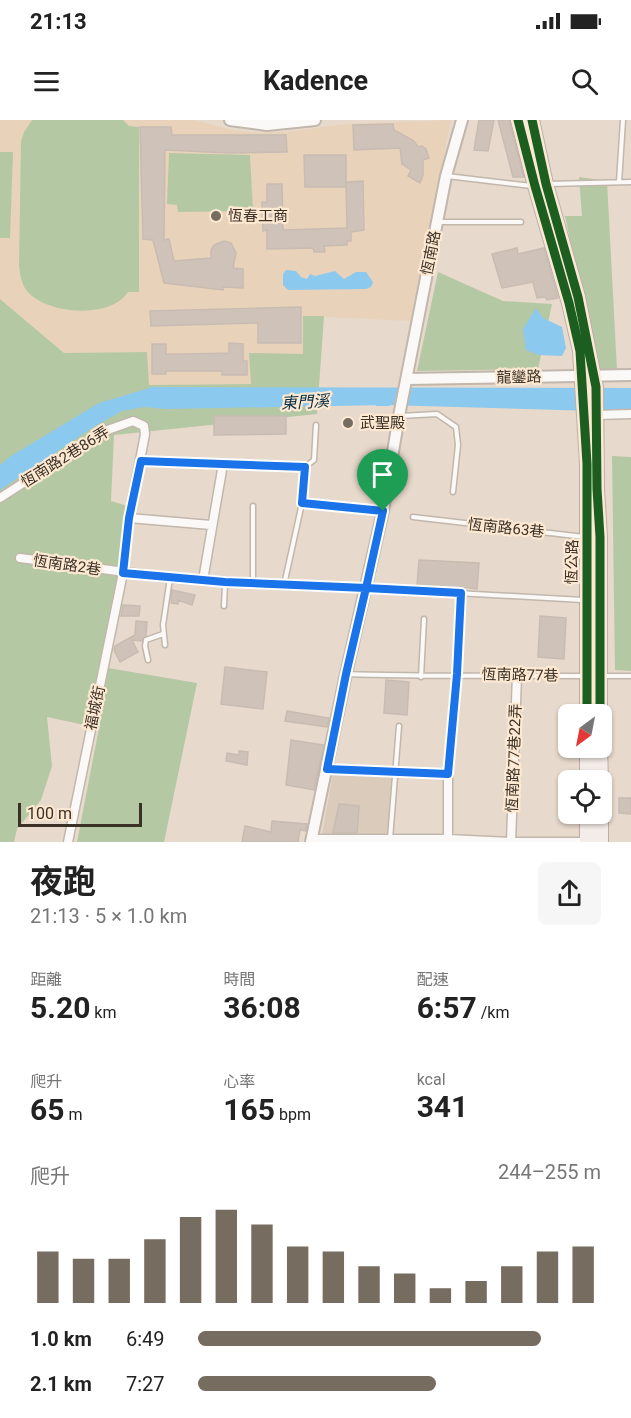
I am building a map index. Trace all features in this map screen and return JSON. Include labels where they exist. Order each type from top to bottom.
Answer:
[{"type":"main road","points":[[518,120],[578,297],[589,381]]},
{"type":"main road","points":[[532,120],[541,185]]},
{"type":"main road","name":"恆公路","points":[[589,381],[593,412],[594,537],[593,676],[589,704]]},
{"type":"main road","name":"恆公路","points":[[593,676],[598,704]]},
{"type":"main road","points":[[587,824],[588,842]]},
{"type":"main road","points":[[601,824],[601,842]]},
{"type":"street","points":[[230,120],[267,125],[315,120]]},
{"type":"street","name":"恆南路","points":[[400,411],[446,176],[462,120]]},
{"type":"street","name":"龍鑾路","points":[[406,383],[589,381],[631,375]]},
{"type":"street","points":[[400,411],[383,511],[311,840],[588,842]]},
{"type":"street","points":[[593,412],[631,414]]},
{"type":"street","name":"恆南路2巷86弄","points":[[0,498],[102,432],[122,423],[140,422],[144,426],[145,434],[129,518],[123,573]]},
{"type":"street","points":[[141,461],[305,467]]},
{"type":"street","points":[[203,580],[223,464]]},
{"type":"street","points":[[129,518],[212,525]]},
{"type":"street","name":"恆南路2巷","points":[[20,558],[170,578],[366,588]]},
{"type":"street","name":"福城街","points":[[68,842],[123,573]]},
{"type":"street","points":[[448,840],[448,774],[457,674],[461,593]]},
{"type":"street","name":"恆南路77巷22弄","points":[[511,842],[517,675]]},
{"type":"lane","points":[[619,182],[623,120]]},
{"type":"lane","points":[[446,176],[541,185],[631,182]]},
{"type":"lane","points":[[438,222],[521,222]]},
{"type":"lane","points":[[400,411],[437,414],[456,427],[458,445],[453,492]]},
{"type":"lane","points":[[284,585],[302,503],[305,467],[314,460],[316,425]]},
{"type":"lane","points":[[302,503],[383,511]]},
{"type":"lane","points":[[253,506],[253,584]]},
{"type":"lane","name":"恆南路63巷","points":[[413,517],[594,537]]},
{"type":"lane","points":[[165,645],[163,634],[170,578]]},
{"type":"lane","points":[[224,606],[225,582]]},
{"type":"lane","points":[[366,588],[593,601]]},
{"type":"lane","points":[[421,677],[424,619]]},
{"type":"lane","points":[[148,660],[146,640],[163,634]]},
{"type":"lane","name":"恆南路77巷","points":[[346,674],[421,677],[457,674],[631,676]]},
{"type":"lane","points":[[390,841],[399,726]]},
{"type":"lane","points":[[327,769],[448,774]]},
{"type":"shaded area","name":"恆春工商","points":[[0,120],[194,120],[232,130],[258,133],[287,132],[345,124],[451,120],[411,321],[304,316],[303,354],[251,384],[148,385],[147,352],[64,353],[0,299]]},
{"type":"shaded area","points":[[333,773],[392,775],[388,840],[322,835]]},
{"type":"green space","points":[[32,120],[123,120],[129,126],[139,127],[139,292],[128,292],[120,301],[108,307],[79,311],[49,305],[36,299],[25,288],[19,265],[21,141]]},
{"type":"green space","points":[[0,152],[13,152],[10,238],[0,238]]},
{"type":"green space","points":[[169,153],[250,155],[253,211],[178,212],[177,205],[167,204]]},
{"type":"green space","points":[[579,177],[607,181],[617,370],[598,370],[565,216],[582,216]]},
{"type":"green space","points":[[438,272],[503,301],[552,304],[538,369],[417,371]]},
{"type":"green space","points":[[0,299],[64,353],[147,352],[149,385],[251,384],[249,353],[303,354],[303,316],[324,316],[317,414],[114,435],[111,501],[131,507],[102,667],[197,683],[164,842],[77,842],[99,728],[47,717],[52,766],[41,800],[17,829],[14,842],[0,842]]},
{"type":"green space","points":[[612,456],[631,457],[631,671],[615,670]]},
{"type":"water","points":[[286,270],[296,271],[301,277],[307,279],[310,274],[315,276],[335,271],[344,279],[356,272],[366,272],[373,282],[371,287],[366,289],[288,290],[283,285],[283,274]]},
{"type":"water","points":[[536,308],[543,318],[562,327],[566,348],[562,356],[539,355],[526,350],[523,329]]},
{"type":"water","points":[[153,387],[631,388],[631,412],[386,405],[166,409],[144,407],[122,411],[95,426],[0,490],[0,465],[11,456],[99,403]]},
{"type":"building","points":[[479,120],[494,120],[488,151],[474,150]]},
{"type":"building","points":[[498,120],[509,120],[524,177],[513,177]]},
{"type":"building","points":[[393,124],[394,130],[414,141],[418,147],[422,146],[426,149],[429,158],[423,160],[423,175],[420,183],[408,176],[411,170],[402,164],[400,148],[354,150],[353,125]]},
{"type":"building","points":[[140,127],[171,127],[172,135],[286,135],[287,152],[230,153],[165,150],[164,240],[169,239],[174,261],[211,258],[214,245],[224,241],[231,243],[236,253],[233,268],[243,269],[243,288],[223,287],[223,290],[164,283],[153,240],[143,239]]},
{"type":"building","points":[[304,155],[346,155],[346,187],[305,187]]},
{"type":"building","points":[[363,181],[364,230],[351,232],[351,241],[347,241],[347,245],[324,246],[325,252],[314,252],[313,248],[267,249],[267,230],[263,231],[262,202],[267,202],[267,184],[282,184],[283,230],[347,228],[346,182]]},
{"type":"building","points":[[517,248],[518,254],[544,248],[558,298],[547,300],[545,297],[537,298],[533,282],[502,288],[492,254]]},
{"type":"building","points":[[301,307],[301,343],[258,343],[258,323],[151,326],[150,311]]},
{"type":"building","points":[[229,343],[243,344],[243,361],[247,361],[247,375],[222,375],[222,371],[166,371],[166,374],[152,374],[152,344],[166,344],[166,354],[186,354],[229,353]]},
{"type":"building","points":[[214,416],[286,416],[286,434],[214,435]]},
{"type":"building","points":[[419,560],[479,563],[477,589],[417,586]]},
{"type":"building","points":[[172,590],[195,595],[192,605],[178,600],[178,604],[171,603]]},
{"type":"building","points":[[123,605],[140,606],[139,616],[121,616]]},
{"type":"building","points":[[540,616],[566,618],[564,659],[538,657]]},
{"type":"building","points":[[136,621],[147,622],[146,636],[142,641],[132,640],[138,652],[120,662],[114,650],[115,646],[135,635]]},
{"type":"building","points":[[225,667],[267,672],[263,709],[221,704]]},
{"type":"building","points":[[386,680],[409,682],[407,715],[384,713]]},
{"type":"building","points":[[287,711],[329,718],[327,727],[285,721]]},
{"type":"building","points":[[291,740],[324,745],[314,790],[286,785]]},
{"type":"building","points":[[239,751],[248,752],[247,765],[226,761],[227,753],[239,755]]},
{"type":"building","points":[[619,798],[631,798],[631,814],[619,813]]},
{"type":"building","points":[[339,804],[359,806],[357,833],[333,833]]},
{"type":"building","points":[[272,821],[307,824],[306,831],[300,830],[298,842],[242,842],[245,826],[271,832]]},
{"type":"waterway","name":"東門溪","points":[[377,405],[389,405]]},
{"type":"cycle path","points":[[518,120],[569,303],[580,351],[587,464],[587,704]]},
{"type":"cycle path","points":[[532,120],[546,184],[578,297],[596,387],[600,537],[600,704]]},
{"type":"place","name":"恆春工商","points":[[216,216]]},
{"type":"place","name":"武聖殿","points":[[348,423]]},
{"type":"route","points":[[383,511],[302,503],[305,467],[141,461],[129,518],[123,573],[225,582],[366,588],[327,769],[448,774],[457,674],[461,593],[366,588],[383,511]]}]
